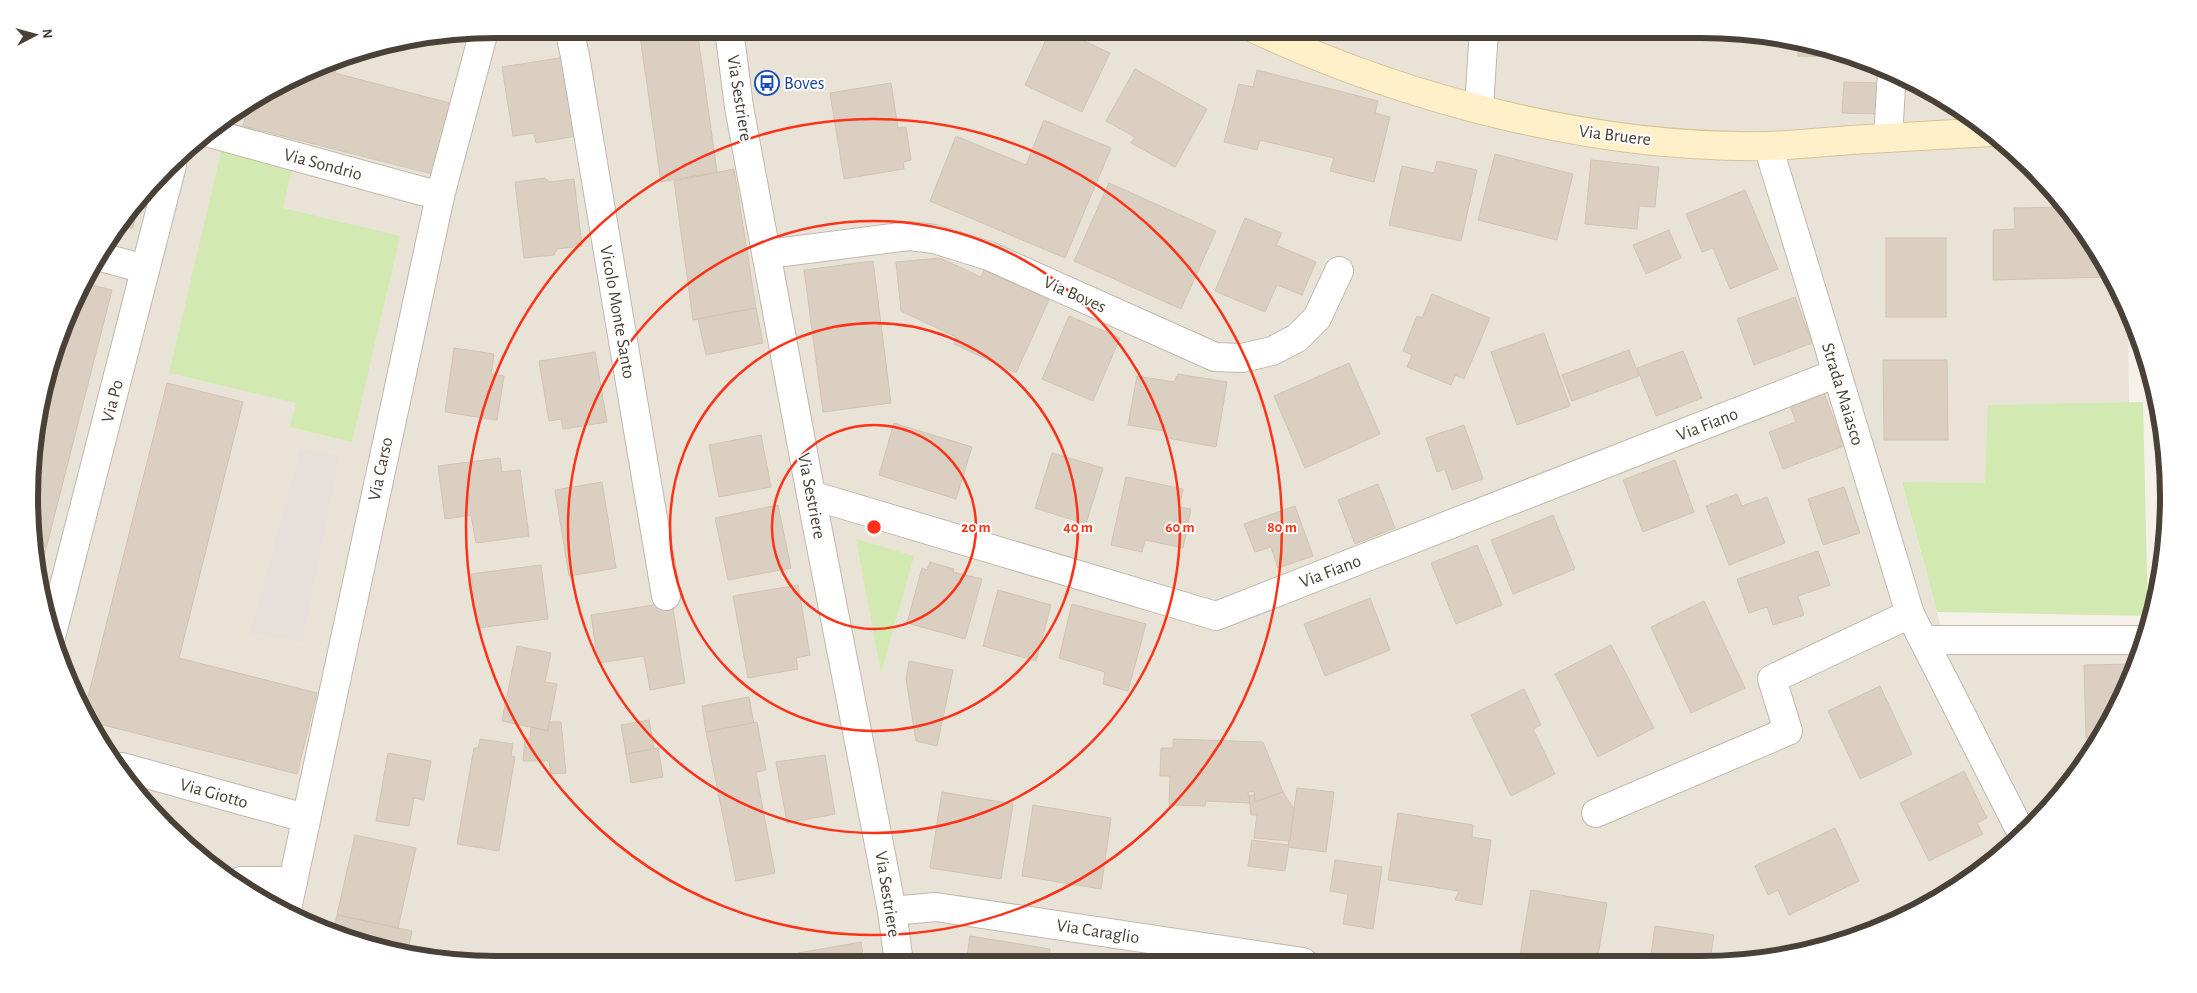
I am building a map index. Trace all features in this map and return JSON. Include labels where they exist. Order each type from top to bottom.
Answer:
[{"type":"street","name":"Via Carso","points":[[288,905],[305,818],[440,196],[482,38]]},
{"type":"street","name":"Vicolo Monte Santo","points":[[571,38],[576,56],[666,596]]},
{"type":"street","name":"Via Sestriere","points":[[730,38],[740,107],[811,495],[892,911],[898,956]]},
{"type":"street","name":"Via Bruere","points":[[1274,38],[1306,53],[1369,75],[1479,108],[1568,129],[1637,139],[1768,146],[1981,133]]},
{"type":"street","points":[[1479,108],[1483,38]]},
{"type":"street","points":[[1888,138],[1892,79]]},
{"type":"street","name":"Via Sondrio","points":[[214,134],[440,196]]},
{"type":"street","name":"Strada Maiasco","points":[[1768,146],[1910,614],[2019,827]]},
{"type":"street","name":"Via Po","points":[[54,620],[170,174]]},
{"type":"street","name":"Via Boves","points":[[768,254],[909,236],[934,239],[989,256],[1215,356],[1242,358],[1272,351],[1297,338],[1317,318],[1339,271]]},
{"type":"street","points":[[105,258],[146,269]]},
{"type":"street","name":"Via Fiano","points":[[811,495],[1216,616],[1837,373]]},
{"type":"street","points":[[1596,813],[1788,731],[1772,679],[1910,614]]},
{"type":"street","points":[[1924,640],[2136,640]]},
{"type":"street","name":"Via Giotto","points":[[127,768],[305,818]]},
{"type":"street","points":[[246,881],[292,881]]},
{"type":"street","name":"Via Caraglio","points":[[892,911],[936,906],[1264,956]]},
{"type":"shaded area","points":[[466,38],[1731,38],[1790,46],[1819,53],[1876,72],[1930,99],[1980,132],[2025,172],[2065,217],[2098,267],[2128,330],[2129,407],[2084,483],[1902,483],[1941,627],[2141,625],[2125,672],[2112,700],[2082,752],[2046,799],[2003,842],[1956,878],[1904,908],[1848,931],[1790,947],[1731,955],[1700,956],[466,955],[407,947],[378,940],[321,921],[293,908],[241,878],[217,861],[194,842],[151,799],[132,776],[99,726],[72,672],[62,644],[46,586],[41,556],[38,527],[38,466],[46,407],[53,378],[72,321],[99,267],[132,217],[151,194],[194,151],[241,115],[293,85],[321,72],[378,53],[407,46]]},
{"type":"shaded area","points":[[300,449],[340,455],[303,642],[250,633]]},
{"type":"shaded area","points":[[218,861],[246,868],[243,879]]},
{"type":"green space","points":[[224,139],[295,156],[283,208],[400,236],[352,442],[290,427],[296,403],[169,373]]},
{"type":"green space","points":[[2143,402],[2148,600],[2144,616],[1937,612],[1902,482],[1985,483],[1988,405]]},
{"type":"green space","points":[[856,539],[914,556],[881,673]]},
{"type":"building","points":[[640,38],[698,38],[717,172],[661,182]]},
{"type":"building","points":[[1047,38],[1078,38],[1110,53],[1082,112],[1025,85]]},
{"type":"building","points":[[1798,48],[1831,57],[1798,56]]},
{"type":"building","points":[[565,57],[577,136],[536,143],[534,133],[513,136],[502,67]]},
{"type":"building","points":[[337,66],[335,73],[457,105],[440,176],[243,126],[247,111],[293,85]]},
{"type":"building","points":[[1135,69],[1207,109],[1175,167],[1131,143],[1135,137],[1106,121]]},
{"type":"building","points":[[1257,70],[1378,101],[1375,113],[1390,117],[1374,182],[1330,171],[1334,158],[1260,140],[1257,150],[1224,142],[1239,84],[1253,87]]},
{"type":"building","points":[[1844,82],[1878,83],[1877,114],[1842,113]]},
{"type":"building","points":[[891,83],[898,128],[906,127],[911,160],[903,162],[904,169],[844,179],[830,93]]},
{"type":"building","points":[[1044,120],[1111,148],[1065,258],[930,201],[956,136],[1026,165]]},
{"type":"building","points":[[1495,154],[1573,174],[1557,240],[1478,220]]},
{"type":"building","points":[[1591,160],[1659,167],[1655,207],[1639,206],[1637,229],[1585,224]]},
{"type":"building","points":[[1437,161],[1477,170],[1461,241],[1389,225],[1402,166],[1434,173]]},
{"type":"building","points":[[734,169],[756,308],[693,320],[674,181]]},
{"type":"building","points":[[545,178],[549,182],[574,179],[582,246],[557,249],[554,255],[524,258],[515,182]]},
{"type":"building","points":[[1109,183],[1216,231],[1181,309],[1074,261]]},
{"type":"building","points":[[1745,190],[1778,269],[1730,289],[1713,248],[1702,252],[1686,214]]},
{"type":"building","points":[[2057,207],[2082,241],[2103,277],[1993,280],[1993,230],[2015,229],[2014,208]]},
{"type":"building","points":[[136,212],[133,228],[125,227]]},
{"type":"building","points":[[1245,218],[1282,233],[1276,245],[1316,262],[1302,295],[1277,285],[1265,312],[1215,291]]},
{"type":"building","points":[[1669,230],[1681,258],[1646,274],[1633,245]]},
{"type":"building","points":[[1886,238],[1946,238],[1946,317],[1886,317]]},
{"type":"building","points":[[940,258],[981,277],[984,270],[1049,300],[1016,373],[954,344],[956,337],[901,311],[896,262]]},
{"type":"building","points":[[873,261],[891,403],[823,412],[804,270]]},
{"type":"building","points":[[90,284],[112,290],[42,563],[38,527],[38,466],[46,407],[53,378],[72,321]]},
{"type":"building","points":[[1432,294],[1490,318],[1464,379],[1455,375],[1451,385],[1407,367],[1412,355],[1403,351],[1417,316],[1422,318]]},
{"type":"building","points":[[1795,297],[1812,343],[1754,365],[1737,319]]},
{"type":"building","points":[[756,308],[763,343],[706,355],[698,319]]},
{"type":"building","points":[[1069,316],[1120,338],[1093,401],[1042,379]]},
{"type":"building","points":[[1544,333],[1570,406],[1517,425],[1491,352]]},
{"type":"building","points":[[454,348],[494,354],[491,374],[504,376],[497,420],[445,412]]},
{"type":"building","points":[[1629,350],[1639,376],[1572,401],[1562,375]]},
{"type":"building","points":[[1683,351],[1702,398],[1656,416],[1637,368]]},
{"type":"building","points":[[595,352],[607,422],[563,429],[561,419],[549,421],[539,361]]},
{"type":"building","points":[[1883,360],[1947,360],[1948,440],[1884,440]]},
{"type":"building","points":[[1349,363],[1380,434],[1305,468],[1274,396]]},
{"type":"building","points":[[1178,374],[1227,382],[1216,447],[1167,438],[1164,431],[1128,425],[1137,376],[1174,382]]},
{"type":"building","points":[[167,383],[243,402],[179,658],[317,693],[297,774],[98,724],[87,703]]},
{"type":"building","points":[[1824,393],[1844,446],[1783,469],[1769,432],[1796,422],[1790,406]]},
{"type":"building","points":[[894,423],[972,447],[956,499],[879,475]]},
{"type":"building","points":[[1464,425],[1483,479],[1452,490],[1445,469],[1437,472],[1426,438]]},
{"type":"building","points":[[761,435],[771,487],[719,497],[709,445]]},
{"type":"building","points":[[1052,453],[1103,468],[1086,524],[1035,508]]},
{"type":"building","points":[[500,458],[502,472],[520,470],[529,536],[476,543],[471,515],[445,519],[438,466]]},
{"type":"building","points":[[1675,460],[1694,512],[1643,532],[1623,480]]},
{"type":"building","points":[[1126,477],[1183,489],[1179,507],[1191,509],[1183,548],[1145,540],[1142,552],[1111,545]]},
{"type":"building","points":[[602,482],[616,568],[569,576],[555,490]]},
{"type":"building","points":[[1378,484],[1395,528],[1355,544],[1338,500]]},
{"type":"building","points":[[1844,487],[1860,533],[1823,545],[1808,499]]},
{"type":"building","points":[[1737,494],[1742,506],[1767,497],[1785,543],[1729,565],[1706,506]]},
{"type":"building","points":[[778,505],[791,568],[728,580],[715,518]]},
{"type":"building","points":[[1295,506],[1313,556],[1278,568],[1271,547],[1255,552],[1244,524]]},
{"type":"building","points":[[1553,515],[1575,569],[1513,594],[1491,540]]},
{"type":"building","points":[[1477,545],[1502,605],[1456,624],[1431,563]]},
{"type":"building","points":[[1818,551],[1830,585],[1798,596],[1804,615],[1773,625],[1767,607],[1749,613],[1737,579]]},
{"type":"building","points":[[930,562],[954,569],[953,572],[982,579],[965,639],[907,623],[922,568],[927,570]]},
{"type":"building","points":[[541,565],[548,619],[478,628],[471,574]]},
{"type":"building","points":[[798,585],[810,655],[796,658],[798,669],[748,678],[733,596]]},
{"type":"building","points":[[998,590],[1051,605],[1036,661],[983,646]]},
{"type":"building","points":[[1370,598],[1390,650],[1325,676],[1304,624]]},
{"type":"building","points":[[1704,601],[1745,688],[1691,713],[1651,627]]},
{"type":"building","points":[[672,602],[685,683],[650,690],[644,656],[598,663],[591,615]]},
{"type":"building","points":[[1072,604],[1146,624],[1128,691],[1103,684],[1105,672],[1059,658]]},
{"type":"building","points":[[1611,645],[1654,728],[1598,757],[1555,674]]},
{"type":"building","points":[[517,646],[551,653],[545,682],[557,684],[548,731],[502,721]]},
{"type":"building","points":[[909,661],[953,670],[937,746],[916,741],[906,679]]},
{"type":"building","points":[[2128,664],[2112,700],[2091,738],[2086,738],[2084,665]]},
{"type":"building","points":[[1880,686],[1912,754],[1860,779],[1828,711]]},
{"type":"building","points":[[1524,689],[1541,725],[1533,729],[1555,774],[1511,796],[1471,715]]},
{"type":"building","points":[[749,697],[754,724],[706,732],[702,706]]},
{"type":"building","points":[[649,720],[654,749],[626,754],[621,725]]},
{"type":"building","points":[[549,722],[561,722],[566,773],[551,774],[549,761],[523,761],[525,739],[530,739],[531,727],[548,731]]},
{"type":"building","points":[[757,722],[766,770],[756,772],[775,873],[736,881],[706,732]]},
{"type":"building","points":[[480,739],[513,744],[511,756],[515,757],[499,851],[457,844],[474,748],[478,748]]},
{"type":"building","points":[[1173,739],[1263,742],[1283,792],[1255,802],[1254,791],[1248,792],[1250,803],[1206,801],[1205,806],[1169,805],[1170,776],[1160,776],[1161,748],[1173,748]]},
{"type":"building","points":[[658,748],[663,777],[631,783],[626,754]]},
{"type":"building","points":[[388,753],[431,761],[424,800],[414,798],[409,826],[376,821]]},
{"type":"building","points":[[825,755],[835,814],[787,823],[776,762]]},
{"type":"building","points":[[1964,771],[1987,818],[1977,823],[1983,834],[1929,861],[1900,803]]},
{"type":"building","points":[[1297,788],[1334,792],[1326,852],[1288,847]]},
{"type":"building","points":[[942,792],[1013,804],[1001,879],[930,868]]},
{"type":"building","points":[[1283,792],[1294,809],[1290,841],[1254,838],[1257,815],[1251,815],[1249,796],[1254,795],[1255,802]]},
{"type":"building","points":[[1033,805],[1111,818],[1101,889],[1022,876]]},
{"type":"building","points":[[1398,813],[1473,825],[1472,837],[1491,840],[1482,905],[1455,900],[1459,891],[1388,880]]},
{"type":"building","points":[[1835,828],[1859,881],[1789,915],[1778,890],[1768,895],[1755,866]]},
{"type":"building","points":[[355,835],[416,848],[398,928],[337,915]]},
{"type":"building","points":[[1252,840],[1289,845],[1285,871],[1248,866]]},
{"type":"building","points":[[1335,860],[1382,867],[1373,929],[1343,924],[1348,894],[1330,891]]},
{"type":"building","points":[[1531,890],[1607,903],[1598,956],[1520,956]]},
{"type":"building","points":[[337,915],[412,931],[409,947],[378,940],[335,926]]},
{"type":"building","points":[[1655,926],[1714,935],[1711,956],[1651,956]]},
{"type":"building","points":[[970,936],[1050,949],[1049,956],[967,956]]},
{"type":"building","points":[[861,942],[863,956],[798,956],[798,953]]},
{"type":"place","name":"Boves","points":[[767,83]]}]
